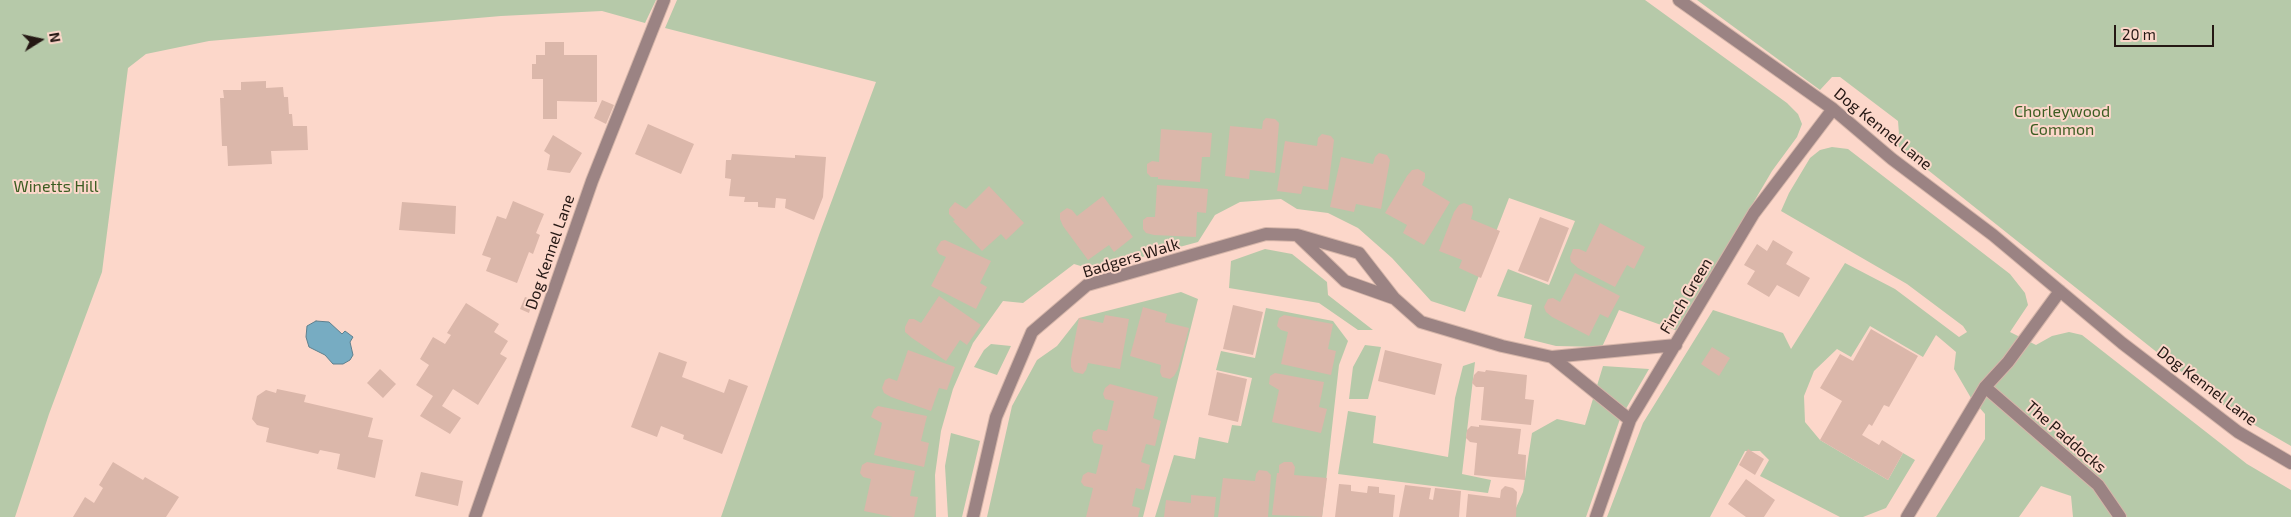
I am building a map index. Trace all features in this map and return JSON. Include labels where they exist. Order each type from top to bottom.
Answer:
[{"type":"street","name":"Dog Kennel Lane","points":[[475,517],[592,181],[664,0]]},
{"type":"street","name":"Dog Kennel Lane","points":[[1679,0],[1833,109],[1892,159],[1993,235],[2122,343],[2238,432],[2291,463]]},
{"type":"street","name":"Finch Green","points":[[1596,517],[1630,420],[1754,213],[1833,109]]},
{"type":"street","name":"Badgers Walk","points":[[973,517],[996,417],[1032,332],[1086,285],[1266,234],[1297,235],[1360,253],[1394,298],[1421,322],[1502,346],[1552,357],[1676,345]]},
{"type":"street","name":"Badgers Walk","points":[[1297,235],[1345,281],[1394,298]]},
{"type":"street","points":[[1907,517],[1985,387],[2008,362],[2060,291]]},
{"type":"street","name":"Badgers Walk","points":[[1552,357],[1630,420]]},
{"type":"street","name":"The Paddocks","points":[[1985,387],[2098,485],[2120,517]]},
{"type":"green space","name":"Winetts Hill","points":[[0,0],[656,0],[645,23],[602,11],[501,16],[209,41],[146,54],[128,68],[102,272],[49,414],[15,517],[0,517]]},
{"type":"green space","points":[[677,0],[1645,0],[1787,103],[1798,114],[1802,124],[1797,137],[1772,171],[1678,331],[1619,310],[1602,347],[1556,346],[1524,338],[1532,305],[1497,296],[1508,269],[1549,285],[1575,221],[1509,198],[1465,312],[1431,301],[1392,258],[1358,228],[1328,213],[1297,209],[1281,199],[1240,202],[1215,215],[1198,242],[1094,270],[1074,264],[1023,303],[1003,301],[973,343],[953,389],[941,431],[935,475],[936,517],[721,517],[819,235],[876,82],[665,28]]},
{"type":"green space","name":"Chorleywood Common","points":[[1697,0],[2291,0],[2291,446],[2232,412],[1894,143],[1899,134],[1898,121],[1840,77],[1832,77],[1820,90]]},
{"type":"green space","points":[[1832,147],[1848,149],[2010,274],[2025,293],[2028,305],[2010,332],[2036,345],[2052,336],[2069,332],[2082,335],[2247,464],[2291,490],[2291,517],[2073,517],[2071,496],[2041,486],[2019,517],[1936,517],[1985,439],[1985,414],[1971,398],[1954,369],[1956,352],[1936,335],[1923,357],[1870,326],[1851,357],[1837,349],[1814,371],[1804,396],[1805,422],[1820,440],[1888,480],[1903,453],[1915,460],[1886,508],[1863,517],[1840,517],[1760,476],[1769,460],[1760,451],[1745,451],[1710,517],[1607,517],[1643,423],[1713,310],[1783,333],[1791,349],[1845,263],[1895,289],[1959,337],[1967,332],[1963,326],[1907,284],[1781,211],[1789,193],[1810,158],[1820,150]]},
{"type":"green space","points":[[1265,249],[1292,254],[1327,282],[1328,295],[1373,330],[1358,330],[1319,303],[1229,288],[1231,261]]},
{"type":"green space","points":[[1181,292],[1198,299],[1143,517],[987,517],[1012,406],[1037,360],[1057,346],[1079,318]]},
{"type":"green space","points":[[1266,308],[1333,321],[1348,341],[1339,365],[1322,517],[1155,517],[1174,455],[1195,459],[1199,437],[1228,443],[1232,425],[1241,426],[1252,378],[1216,370],[1221,351],[1255,358]]},
{"type":"green space","points":[[991,344],[1011,346],[997,375],[974,367],[984,350]]},
{"type":"green space","points":[[1365,345],[1381,347],[1368,399],[1349,399],[1353,367]]},
{"type":"green space","points":[[1475,362],[1462,474],[1491,480],[1488,493],[1338,474],[1348,411],[1376,416],[1373,443],[1448,457],[1455,398],[1463,366]]},
{"type":"green space","points":[[1603,366],[1649,369],[1620,419],[1586,517],[1512,517],[1523,492],[1532,433],[1557,419],[1585,425]]},
{"type":"green space","points":[[951,433],[980,441],[962,517],[948,517],[945,466]]},
{"type":"water","points":[[316,321],[329,322],[342,334],[345,331],[353,337],[350,342],[353,355],[350,360],[343,364],[333,364],[325,355],[309,347],[306,337],[307,326]]},
{"type":"building","points":[[545,42],[564,42],[564,55],[597,55],[597,102],[557,101],[557,119],[543,119],[543,79],[532,79],[532,64],[536,64],[536,55],[545,55]]},
{"type":"building","points":[[266,81],[266,88],[283,87],[284,97],[288,97],[289,114],[292,114],[293,126],[307,126],[308,150],[271,151],[272,164],[228,166],[227,146],[222,146],[220,98],[224,98],[223,90],[241,90],[241,82]]},
{"type":"building","points":[[602,100],[614,105],[606,124],[594,118]]},
{"type":"building","points":[[1266,118],[1275,119],[1279,123],[1275,173],[1250,170],[1249,179],[1225,176],[1230,126],[1262,129],[1263,121]]},
{"type":"building","points":[[648,124],[694,144],[681,174],[635,154]]},
{"type":"building","points":[[1161,129],[1212,133],[1210,157],[1202,157],[1200,182],[1158,179],[1158,177],[1151,177],[1147,173],[1147,164],[1152,161],[1159,162]]},
{"type":"building","points":[[1322,134],[1331,136],[1334,140],[1328,190],[1303,186],[1301,194],[1277,191],[1285,141],[1317,146],[1318,138]]},
{"type":"building","points":[[553,135],[582,153],[570,173],[547,170],[550,155],[544,151]]},
{"type":"building","points":[[1379,153],[1387,155],[1390,160],[1381,209],[1356,204],[1354,212],[1330,207],[1341,157],[1373,164],[1375,157]]},
{"type":"building","points":[[732,154],[795,158],[795,155],[826,157],[823,197],[814,220],[785,208],[786,199],[776,198],[775,208],[758,207],[758,202],[744,202],[745,197],[729,196],[731,179],[725,178],[726,160],[731,160]]},
{"type":"building","points":[[1418,169],[1425,173],[1422,185],[1450,202],[1424,245],[1403,233],[1407,225],[1385,213],[1407,176],[1412,170]]},
{"type":"building","points":[[1157,185],[1208,189],[1206,213],[1197,212],[1196,237],[1154,235],[1146,233],[1143,229],[1143,220],[1147,217],[1155,217]]},
{"type":"building","points":[[989,186],[1024,223],[1006,240],[1001,234],[982,251],[953,221],[955,220],[949,214],[949,209],[955,202],[966,209]]},
{"type":"building","points":[[1103,196],[1133,237],[1114,252],[1109,245],[1088,260],[1063,226],[1060,213],[1067,208],[1072,210],[1077,216]]},
{"type":"building","points":[[513,201],[544,214],[536,233],[540,235],[533,254],[529,252],[517,283],[486,271],[491,258],[482,255],[497,216],[506,219]]},
{"type":"building","points":[[402,202],[456,206],[455,234],[399,230]]},
{"type":"building","points":[[1464,203],[1472,206],[1471,219],[1500,231],[1481,278],[1459,268],[1462,260],[1439,251],[1454,212],[1459,205]]},
{"type":"building","points":[[1540,217],[1569,228],[1548,282],[1518,271]]},
{"type":"building","points":[[1600,223],[1645,247],[1634,269],[1627,265],[1615,287],[1578,268],[1571,262],[1570,257],[1573,249],[1586,252]]},
{"type":"building","points":[[945,240],[991,261],[980,283],[987,287],[976,309],[931,286],[946,257],[939,254],[936,249],[941,241]]},
{"type":"building","points":[[1773,240],[1793,252],[1786,264],[1810,278],[1799,297],[1777,285],[1769,297],[1747,284],[1755,271],[1744,265],[1757,244],[1767,251]]},
{"type":"building","points":[[1575,273],[1620,296],[1608,318],[1600,314],[1589,336],[1552,317],[1546,312],[1544,307],[1548,299],[1553,298],[1560,302]]},
{"type":"building","points":[[939,296],[981,325],[967,345],[960,340],[946,361],[905,332],[909,319],[914,319],[921,323]]},
{"type":"building","points":[[525,297],[533,300],[529,313],[520,309]]},
{"type":"building","points":[[466,303],[499,324],[494,332],[508,341],[500,354],[507,358],[478,405],[453,389],[442,406],[461,418],[450,434],[420,416],[433,396],[416,385],[429,365],[420,359],[433,337],[445,344],[451,335],[447,333]]},
{"type":"building","points":[[1233,305],[1263,312],[1253,355],[1223,349]]},
{"type":"building","points":[[1143,307],[1167,314],[1165,322],[1189,328],[1178,369],[1170,379],[1162,377],[1160,372],[1161,365],[1130,356]]},
{"type":"building","points":[[1105,315],[1129,319],[1120,369],[1088,363],[1083,374],[1074,372],[1071,367],[1071,359],[1079,318],[1103,323]]},
{"type":"building","points":[[1284,315],[1333,324],[1328,349],[1336,351],[1331,375],[1281,364],[1288,332],[1281,330],[1277,326],[1279,318]]},
{"type":"building","points":[[1871,329],[1918,356],[1889,407],[1884,405],[1872,426],[1869,424],[1862,435],[1879,445],[1882,440],[1903,453],[1888,480],[1820,440],[1842,401],[1820,388],[1840,354],[1853,361]]},
{"type":"building","points":[[1712,347],[1730,358],[1719,376],[1701,364]]},
{"type":"building","points":[[908,350],[955,367],[947,390],[939,388],[931,411],[891,397],[884,393],[882,388],[885,380],[889,378],[897,381]]},
{"type":"building","points":[[1385,350],[1442,364],[1435,395],[1378,381]]},
{"type":"building","points":[[659,352],[687,362],[682,377],[724,393],[729,379],[748,386],[722,454],[683,439],[684,435],[661,426],[657,437],[631,427]]},
{"type":"building","points":[[380,369],[396,384],[383,398],[367,383]]},
{"type":"building","points":[[1486,370],[1527,375],[1525,399],[1534,400],[1531,425],[1481,420],[1484,387],[1476,387],[1472,383],[1474,375],[1478,371],[1485,372]]},
{"type":"building","points":[[1217,372],[1247,379],[1238,422],[1208,415]]},
{"type":"building","points":[[1275,373],[1324,382],[1319,407],[1327,409],[1321,433],[1272,422],[1279,390],[1269,384],[1270,376]]},
{"type":"building","points":[[1110,384],[1158,397],[1153,418],[1161,421],[1155,446],[1146,444],[1141,462],[1150,465],[1144,490],[1136,488],[1132,506],[1140,508],[1138,517],[1086,517],[1093,488],[1084,486],[1081,482],[1083,475],[1088,472],[1096,474],[1103,445],[1094,443],[1092,438],[1093,432],[1098,429],[1107,431],[1114,401],[1105,399],[1103,394],[1105,388]]},
{"type":"building","points":[[277,389],[306,395],[304,402],[373,418],[368,437],[383,440],[375,478],[337,469],[340,454],[320,450],[318,454],[266,442],[269,428],[257,425],[252,419],[257,396],[266,390],[276,393]]},
{"type":"building","points":[[878,406],[927,416],[921,441],[929,443],[924,467],[874,455],[882,423],[871,417],[874,409]]},
{"type":"building","points":[[1479,425],[1521,429],[1518,454],[1526,455],[1525,480],[1474,475],[1477,443],[1470,442],[1466,438],[1467,430],[1471,426],[1479,427]]},
{"type":"building","points":[[1748,449],[1764,459],[1755,475],[1739,465]]},
{"type":"building","points":[[113,462],[143,480],[145,477],[179,497],[166,517],[73,517],[85,497],[94,503],[103,488],[99,485]]},
{"type":"building","points":[[867,462],[915,471],[910,496],[918,497],[914,517],[893,517],[864,511],[871,479],[863,477],[860,473],[862,465]]},
{"type":"building","points":[[1284,462],[1292,462],[1295,467],[1294,475],[1327,478],[1322,517],[1272,515],[1277,473],[1279,473],[1279,465]]},
{"type":"building","points":[[1259,470],[1267,471],[1271,475],[1268,517],[1218,517],[1223,478],[1255,481]]},
{"type":"building","points":[[421,472],[463,481],[458,506],[415,496]]},
{"type":"building","points":[[1746,479],[1775,500],[1764,517],[1746,517],[1728,504]]},
{"type":"building","points":[[1339,484],[1351,485],[1351,491],[1367,493],[1368,486],[1379,487],[1379,493],[1395,495],[1393,517],[1335,517]]},
{"type":"building","points":[[1405,485],[1431,488],[1429,499],[1433,500],[1435,488],[1461,491],[1459,517],[1399,517]]},
{"type":"building","points":[[1505,486],[1513,488],[1517,492],[1516,517],[1466,517],[1468,494],[1500,498],[1501,490]]},
{"type":"building","points":[[1191,495],[1216,497],[1214,517],[1164,517],[1166,500],[1191,503]]}]
